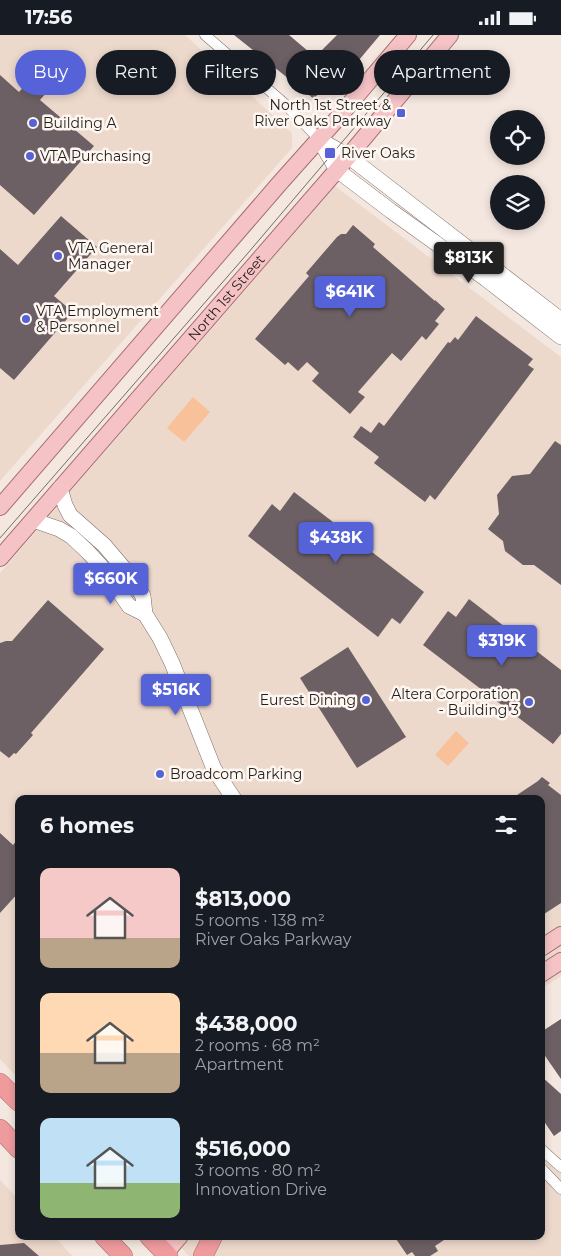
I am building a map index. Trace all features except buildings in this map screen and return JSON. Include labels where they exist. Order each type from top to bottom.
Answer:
[{"type":"highway","points":[[0,1083],[15,1098]]},
{"type":"highway","points":[[0,1129],[15,1145]]},
{"type":"highway","points":[[152,1240],[165,1255]]},
{"type":"highway","points":[[203,1256],[210,1240]]},
{"type":"highway","points":[[109,1244],[123,1256]]},
{"type":"main road","points":[[0,507],[408,35]]},
{"type":"main road","name":"North 1st Street","points":[[0,557],[336,170],[450,35]]},
{"type":"main road","points":[[545,945],[561,935]]},
{"type":"main road","points":[[545,971],[561,961]]},
{"type":"main road","points":[[165,1255],[177,1240]]},
{"type":"main road","points":[[194,1256],[208,1240]]},
{"type":"street","points":[[205,35],[285,104],[319,139],[336,170],[486,279],[561,337]]},
{"type":"street","points":[[319,139],[348,156],[561,320]]},
{"type":"street","points":[[60,489],[70,515],[104,545],[127,572],[143,596],[145,614],[160,638],[172,663],[214,769],[231,795]]},
{"type":"street","points":[[33,520],[59,529],[71,536],[101,566],[129,606],[145,614]]},
{"type":"street","points":[[545,1153],[561,1167]]},
{"type":"street","points":[[545,1172],[561,1189]]},
{"type":"shaded area","points":[[0,35],[185,35],[201,50],[186,50],[186,95],[251,95],[292,133],[292,148],[0,481]]},
{"type":"shaded area","points":[[335,186],[561,357],[561,976],[545,986],[545,795],[15,795],[15,1075],[0,1059],[0,573]]},
{"type":"shaded area","points":[[193,397],[210,412],[184,442],[167,428]]},
{"type":"shaded area","points":[[456,731],[469,743],[448,766],[435,755]]},
{"type":"shaded area","points":[[545,1144],[561,1160],[561,1256],[189,1256],[174,1240],[545,1240]]},
{"type":"shaded area","points":[[0,1180],[15,1196],[15,1240],[58,1240],[72,1256],[0,1256]]},
{"type":"tram line","points":[[0,538],[248,253],[433,35]]},
{"type":"place","name":"North 1st Street & River Oaks Parkway","points":[[401,113]]},
{"type":"place","name":"Building A","points":[[33,123]]},
{"type":"place","name":"River Oaks","points":[[330,153]]},
{"type":"place","name":"VTA Purchasing","points":[[30,156]]},
{"type":"place","name":"VTA General Manager","points":[[58,256]]},
{"type":"place","name":"VTA Employment & Personnel","points":[[26,319]]},
{"type":"place","name":"Eurest Dining","points":[[366,700]]},
{"type":"place","name":"Altera Corporation - Building 3","points":[[529,702]]},
{"type":"place","name":"Broadcom Parking","points":[[160,774]]}]
